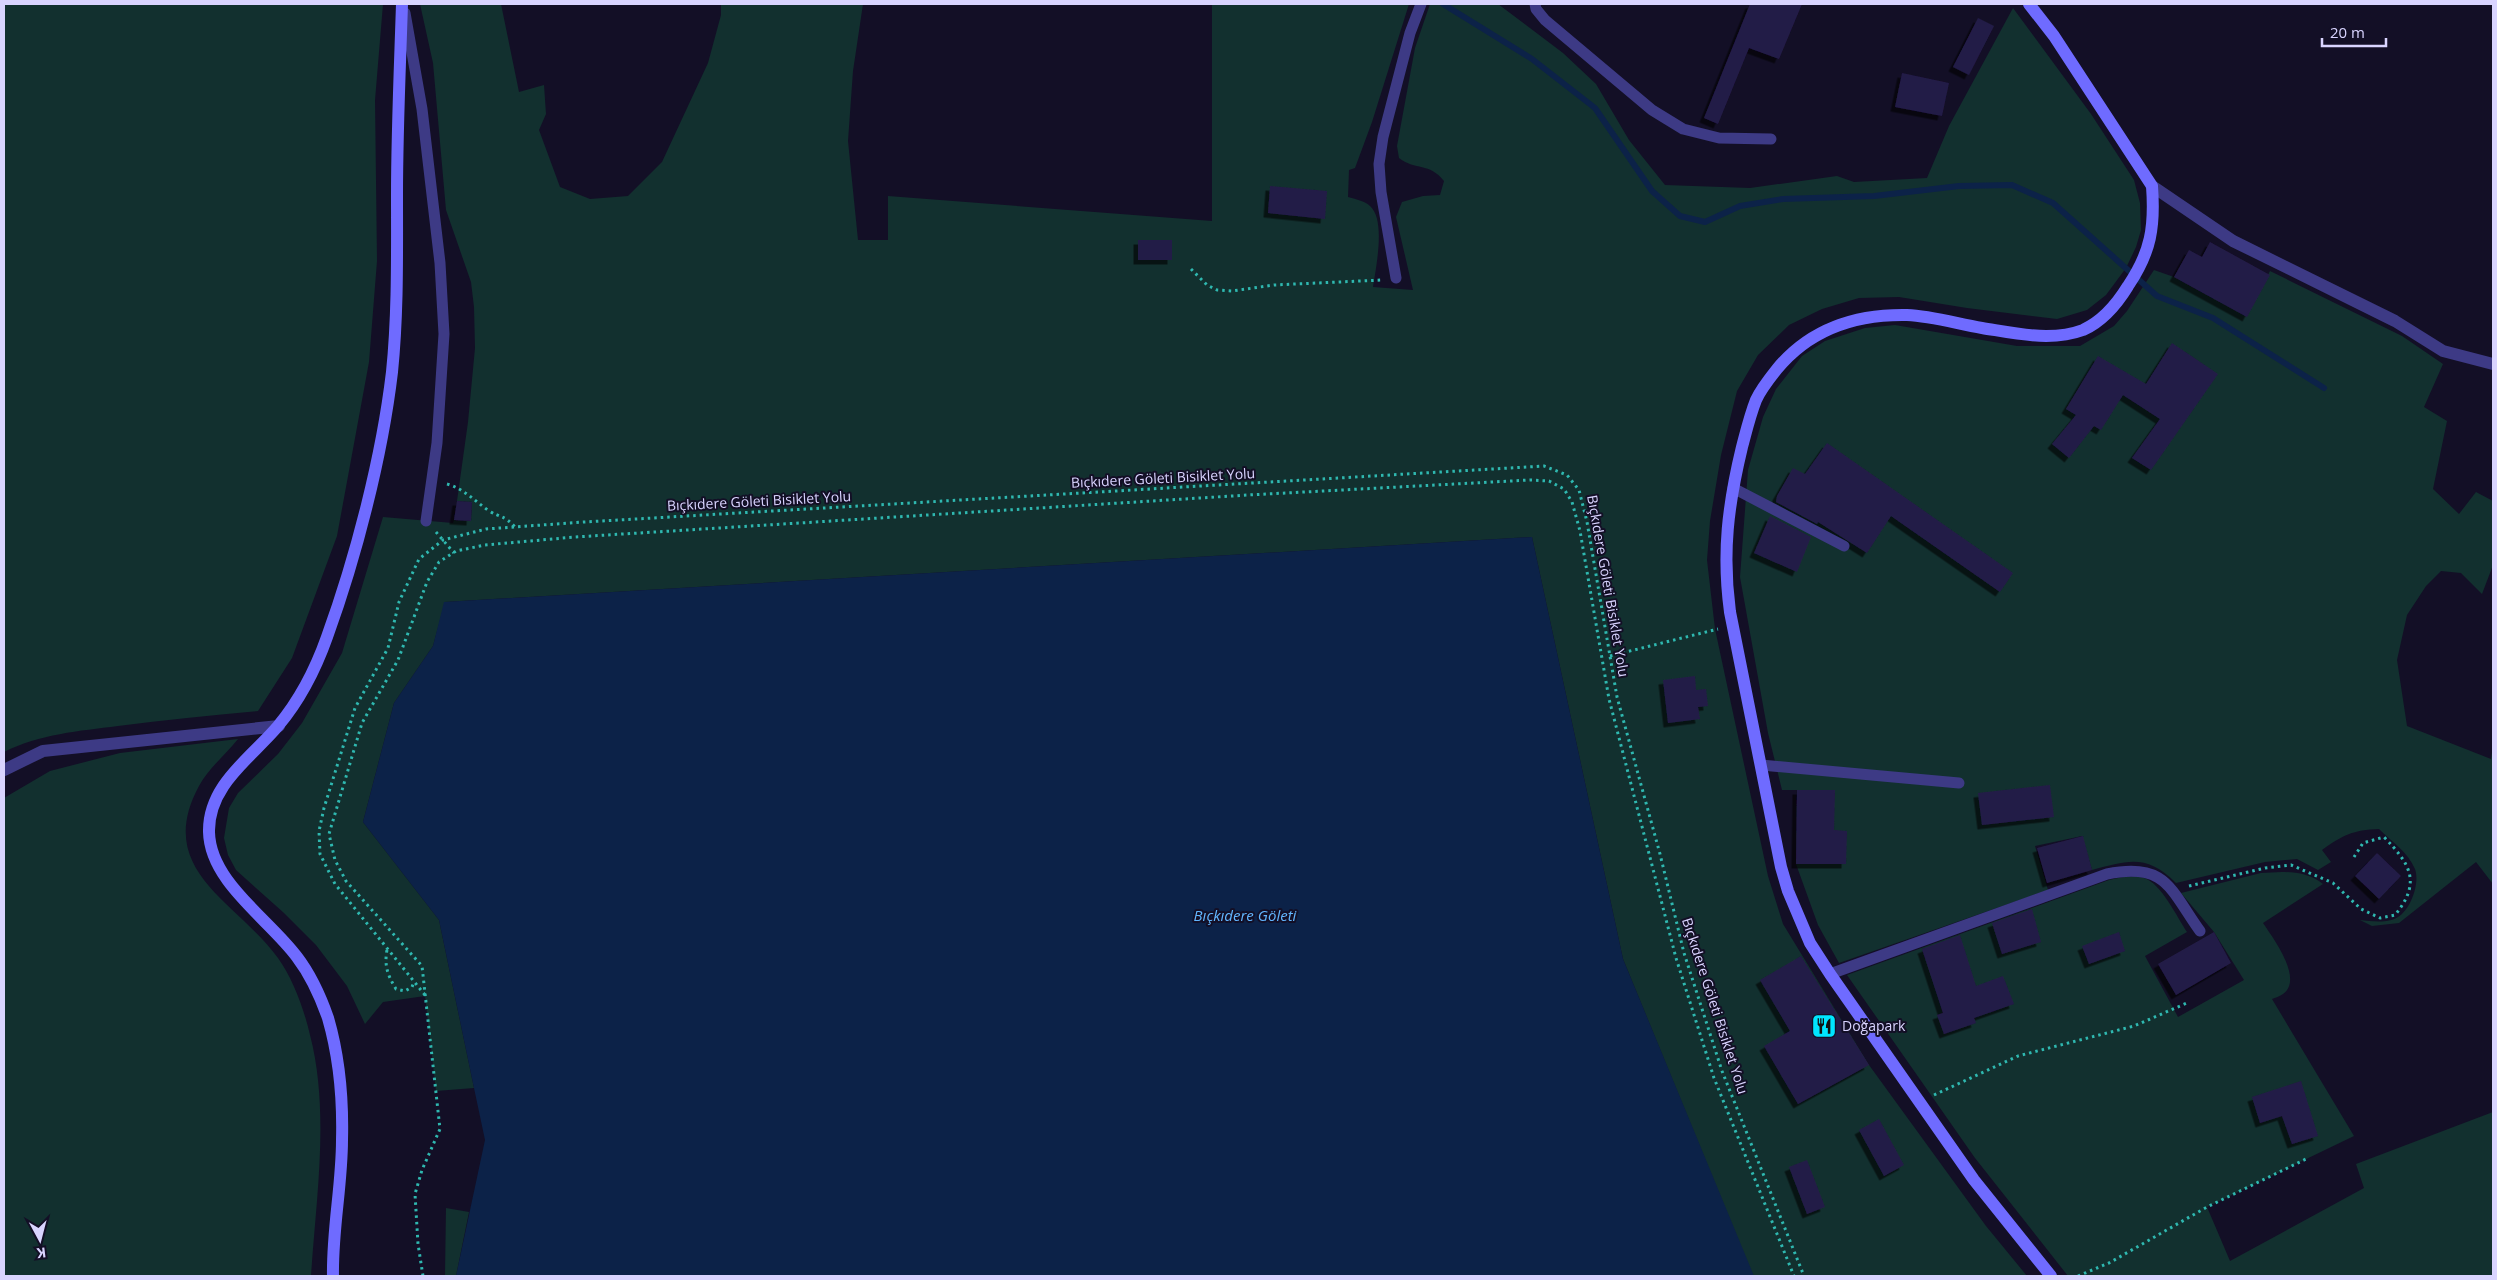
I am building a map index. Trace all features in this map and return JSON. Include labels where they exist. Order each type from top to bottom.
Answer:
[{"type":"street","points":[[333,1276],[342,1139],[338,1072],[328,1019],[316,990],[299,960],[221,873],[213,854],[209,832],[212,810],[221,788],[279,726],[302,692],[326,641],[352,556],[384,428],[392,371],[398,293],[397,192],[402,4]]},
{"type":"street","points":[[2029,4],[2054,36],[2152,186],[2233,241],[2395,321],[2443,351],[2493,364]]},
{"type":"street","points":[[2051,1276],[1974,1180],[1810,943],[1788,891],[1781,867],[1724,575],[1727,529],[1733,488],[1748,421],[1756,399],[1782,363],[1796,348],[1818,333],[1862,318],[1901,315],[2022,334],[2064,334],[2082,330],[2096,323],[2116,305],[2142,265],[2152,232],[2154,212],[2152,186]]},
{"type":"street","points":[[4,770],[43,751],[279,726]]},
{"type":"lane","points":[[402,4],[422,109],[440,263],[444,334],[437,443],[426,521]]},
{"type":"lane","points":[[1535,4],[1536,9],[1553,27],[1652,110],[1683,129],[1719,138],[1771,139]]},
{"type":"lane","points":[[1396,278],[1381,192],[1379,164],[1382,137],[1410,33],[1420,5]]},
{"type":"lane","points":[[1733,488],[1844,546]]},
{"type":"lane","points":[[1761,765],[1959,783]]},
{"type":"lane","points":[[1830,974],[2107,874],[2134,870],[2145,871],[2164,880],[2200,931]]},
{"type":"path","points":[[1191,269],[1207,285],[1217,290],[1232,291],[1283,284],[1369,282],[1396,278]]},
{"type":"path","name":"Bıçkıdere Göleti Bisiklet Yolu","points":[[425,996],[335,884],[320,854],[319,831],[355,708],[388,648],[399,602],[419,560],[443,540],[486,529],[515,527],[1544,466],[1567,475],[1579,490],[1587,522],[1617,698],[1660,854],[1684,953],[1722,1071],[1804,1276]]},
{"type":"path","points":[[432,479],[459,488],[490,512],[506,517],[515,527]]},
{"type":"path","points":[[424,1276],[417,1235],[415,1194],[422,1170],[440,1129],[422,966],[346,881],[334,860],[329,834],[362,723],[398,660],[427,582],[439,562],[454,553],[484,545],[575,537],[1248,495],[1530,480],[1549,481],[1564,489],[1572,502],[1580,530],[1609,699],[1676,958],[1714,1078],[1794,1276]]},
{"type":"path","points":[[426,521],[454,553]]},
{"type":"path","points":[[1610,656],[1733,625]]},
{"type":"path","points":[[2171,891],[2265,868],[2291,866],[2333,883],[2361,909],[2380,918],[2396,915],[2410,890],[2411,875],[2400,854],[2384,837],[2363,844],[2354,857]]},
{"type":"path","points":[[388,950],[385,962],[388,976],[396,989],[405,991],[412,987],[414,982]]},
{"type":"path","points":[[1919,1103],[1972,1076],[2018,1056],[2134,1026],[2187,1003]]},
{"type":"path","points":[[2078,1276],[2108,1263],[2207,1207],[2306,1159]]},
{"type":"green space","points":[[4,4],[383,4],[375,100],[377,261],[369,362],[337,536],[292,658],[258,711],[74,732],[32,741],[4,752]]},
{"type":"green space","points":[[420,4],[501,4],[519,92],[544,85],[546,114],[539,130],[560,187],[590,199],[628,196],[662,162],[708,63],[721,15],[721,4],[863,4],[853,71],[848,141],[858,240],[888,240],[888,196],[1212,221],[1212,4],[1409,4],[1372,122],[1355,168],[1349,170],[1348,197],[1368,204],[1375,213],[1378,222],[1379,244],[1373,287],[1413,290],[1396,217],[1402,202],[1423,196],[1440,195],[1444,181],[1433,171],[1405,162],[1399,158],[1397,146],[1415,48],[1430,4],[1498,4],[1563,53],[1596,84],[1629,140],[1665,185],[1750,188],[1837,176],[1854,182],[1927,178],[1949,126],[2013,8],[2091,114],[2134,180],[2140,203],[2141,230],[2136,247],[2126,268],[2106,295],[2087,310],[2057,319],[1967,308],[1899,297],[1859,298],[1822,309],[1789,325],[1758,355],[1737,391],[1721,455],[1710,521],[1707,560],[1715,629],[1768,876],[1783,924],[1869,1065],[1986,1226],[2027,1276],[1753,1276],[1623,959],[1532,537],[445,602],[433,646],[394,703],[363,822],[439,920],[474,1088],[436,1091],[425,996],[383,1002],[365,1024],[347,986],[316,945],[236,870],[228,855],[224,838],[229,808],[238,793],[278,754],[302,723],[342,653],[383,517],[453,523],[454,520],[471,521],[472,502],[457,501],[468,422],[475,348],[474,307],[471,282],[446,210],[433,63]]},
{"type":"green space","points":[[2154,270],[2174,277],[2247,316],[2270,271],[2402,336],[2443,364],[2424,407],[2447,421],[2433,489],[2459,514],[2476,492],[2493,501],[2493,565],[2482,594],[2461,573],[2441,571],[2426,586],[2407,615],[2397,660],[2407,726],[2491,759],[2493,745],[2493,884],[2476,862],[2399,923],[2372,926],[2360,920],[2384,921],[2398,917],[2410,902],[2416,881],[2415,869],[2408,857],[2379,829],[2355,832],[2329,845],[2322,850],[2331,862],[2318,870],[2297,859],[2265,862],[2176,883],[2156,867],[2137,862],[2127,862],[2092,870],[2082,836],[2035,846],[2048,890],[1839,963],[1818,925],[1796,864],[1797,790],[1782,790],[1768,733],[1740,577],[1748,470],[1763,417],[1776,389],[1802,356],[1825,341],[1865,328],[1895,325],[2017,346],[2080,346],[2114,326],[2127,311]]},
{"type":"green space","points":[[238,739],[199,786],[188,815],[186,841],[193,863],[206,883],[261,938],[278,958],[293,985],[308,1025],[316,1064],[320,1125],[320,1155],[311,1276],[4,1276],[4,798],[50,771],[120,753]]},
{"type":"green space","points":[[2261,873],[2303,874],[2323,884],[2263,923],[2279,948],[2289,969],[2289,987],[2283,994],[2272,999],[2354,1136],[2207,1207],[2230,1261],[2364,1188],[2356,1164],[2493,1112],[2493,1276],[2068,1276],[1975,1158],[1847,975],[2109,880],[2135,876],[2144,878],[2156,886],[2187,932],[2145,956],[2178,1017],[2244,980],[2214,932],[2181,893]]},
{"type":"green space","points":[[446,1208],[469,1212],[456,1276],[445,1276]]},
{"type":"water","name":"Bıçkıdere Göleti","points":[[1532,537],[1623,959],[1754,1276],[456,1276],[485,1140],[439,920],[363,822],[394,703],[433,646],[444,602]]},
{"type":"building","points":[[1750,4],[1802,4],[1779,59],[1749,48],[1718,124],[1704,118]]},
{"type":"building","points":[[1978,18],[1994,26],[1969,75],[1953,67]]},
{"type":"building","points":[[1902,73],[1949,83],[1942,116],[1895,107]]},
{"type":"building","points":[[1270,186],[1327,191],[1325,219],[1268,213]]},
{"type":"building","points":[[1138,240],[1172,240],[1172,260],[1138,260]]},
{"type":"building","points":[[2210,242],[2270,275],[2247,317],[2174,277],[2189,250],[2202,257]]},
{"type":"building","points":[[2172,343],[2218,374],[2151,470],[2132,458],[2160,419],[2123,395],[2101,430],[2094,426],[2069,458],[2052,444],[2076,415],[2066,409],[2098,356],[2146,384]]},
{"type":"building","points":[[1827,443],[2013,573],[2000,592],[1891,516],[1867,553],[1818,522],[1817,524],[1776,502],[1777,496],[1793,468],[1805,474]]},
{"type":"building","points":[[457,501],[472,502],[471,521],[454,520]]},
{"type":"building","points":[[1770,516],[1811,537],[1797,572],[1754,553]]},
{"type":"building","points":[[1695,676],[1696,690],[1706,689],[1708,706],[1698,707],[1700,719],[1668,723],[1663,680]]},
{"type":"building","points":[[2050,785],[2054,817],[1982,825],[1978,793]]},
{"type":"building","points":[[1797,790],[1835,790],[1834,830],[1847,831],[1846,864],[1796,864]]},
{"type":"building","points":[[2083,836],[2092,870],[2047,883],[2037,848]]},
{"type":"building","points":[[2377,853],[2401,876],[2379,899],[2355,876]]},
{"type":"building","points":[[2032,909],[2041,942],[2002,954],[1992,923]]},
{"type":"building","points":[[2119,932],[2125,951],[2089,964],[2082,946]]},
{"type":"building","points":[[2214,932],[2231,963],[2176,995],[2158,964]]},
{"type":"building","points":[[1960,935],[1976,986],[2003,976],[2014,1004],[1974,1018],[1976,1023],[1944,1034],[1937,1015],[1943,1013],[1922,949]]},
{"type":"building","name":"Doğapark","points":[[1801,956],[1869,1065],[1798,1104],[1764,1046],[1790,1031],[1760,980]]},
{"type":"building","points":[[2301,1081],[2318,1136],[2292,1144],[2282,1116],[2260,1123],[2252,1097]]},
{"type":"building","points":[[1879,1119],[1904,1165],[1884,1176],[1859,1130]]},
{"type":"building","points":[[1807,1160],[1825,1207],[1807,1214],[1789,1167]]},
{"type":"waterway","points":[[1443,4],[1532,59],[1595,108],[1652,191],[1680,216],[1705,222],[1740,206],[1783,199],[1874,196],[1959,186],[2012,185],[2053,203],[2157,296],[2213,318],[2324,388]]},
{"type":"place","name":"Doğapark","points":[[1824,1026]]}]
